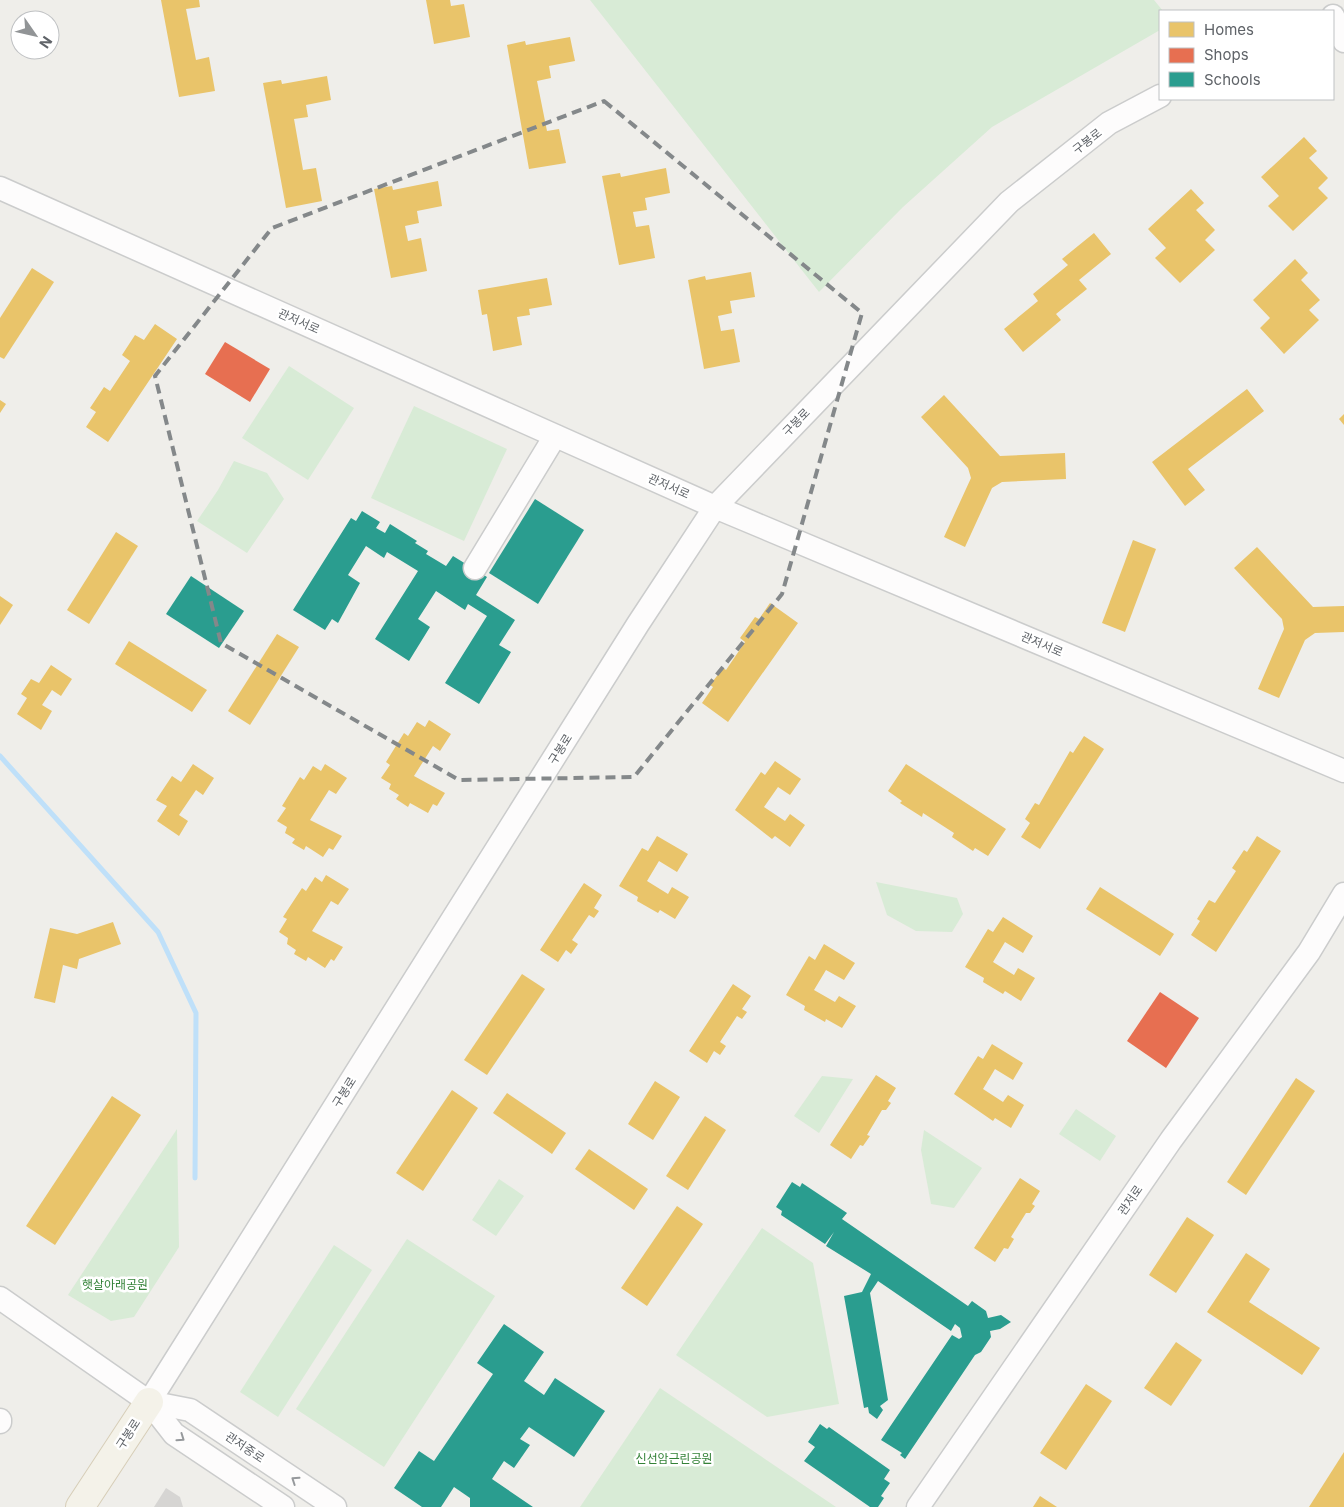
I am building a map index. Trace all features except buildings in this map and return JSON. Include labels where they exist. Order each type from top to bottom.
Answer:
[{"type":"main road","name":"구봉로","points":[[80,1507],[149,1402]]},
{"type":"street","points":[[1320,0],[1330,10]]},
{"type":"street","points":[[1335,15],[1344,41]]},
{"type":"street","name":"구봉로","points":[[149,1402],[638,624],[715,507],[1009,202],[1109,124],[1159,97]]},
{"type":"street","name":"관저서로","points":[[0,188],[715,507],[1344,771]]},
{"type":"street","points":[[476,568],[555,436]]},
{"type":"street","name":"관저로","points":[[918,1507],[1171,1140],[1309,952],[1344,894]]},
{"type":"street","name":"관저중로","points":[[0,1298],[149,1402],[174,1434],[283,1507]]},
{"type":"street","name":"관저중로","points":[[149,1402],[190,1410],[335,1507]]},
{"type":"highlighted area","points":[[604,101],[862,313],[782,594],[634,777],[459,780],[221,643],[155,376],[272,228]]},
{"type":"green space","points":[[590,0],[1154,0],[1162,10],[1159,10],[1159,31],[992,127],[903,207],[819,292]]},
{"type":"green space","points":[[289,366],[354,408],[308,480],[242,438]]},
{"type":"green space","points":[[414,406],[507,449],[464,541],[371,498]]},
{"type":"green space","points":[[234,461],[267,473],[284,499],[247,553],[197,521],[218,490]]},
{"type":"green space","points":[[876,882],[957,898],[963,914],[952,932],[916,931],[887,915]]},
{"type":"green space","points":[[822,1076],[853,1079],[819,1133],[794,1116]]},
{"type":"green space","points":[[1076,1109],[1116,1136],[1100,1161],[1059,1134]]},
{"type":"green space","name":"햇살아래공원","points":[[177,1129],[179,1247],[134,1317],[111,1321],[68,1295]]},
{"type":"green space","points":[[924,1130],[982,1168],[954,1208],[931,1204],[921,1150]]},
{"type":"green space","points":[[499,1179],[524,1196],[496,1236],[472,1220]]},
{"type":"green space","points":[[762,1228],[813,1263],[839,1404],[767,1417],[676,1355]]},
{"type":"green space","points":[[407,1239],[495,1296],[384,1467],[296,1409]]},
{"type":"green space","points":[[334,1245],[372,1270],[278,1417],[240,1392]]},
{"type":"green space","name":"신선암근린공원","points":[[660,1388],[836,1507],[580,1507]]},
{"type":"waterway","points":[[0,756],[158,932],[196,1013],[195,1178]]}]
